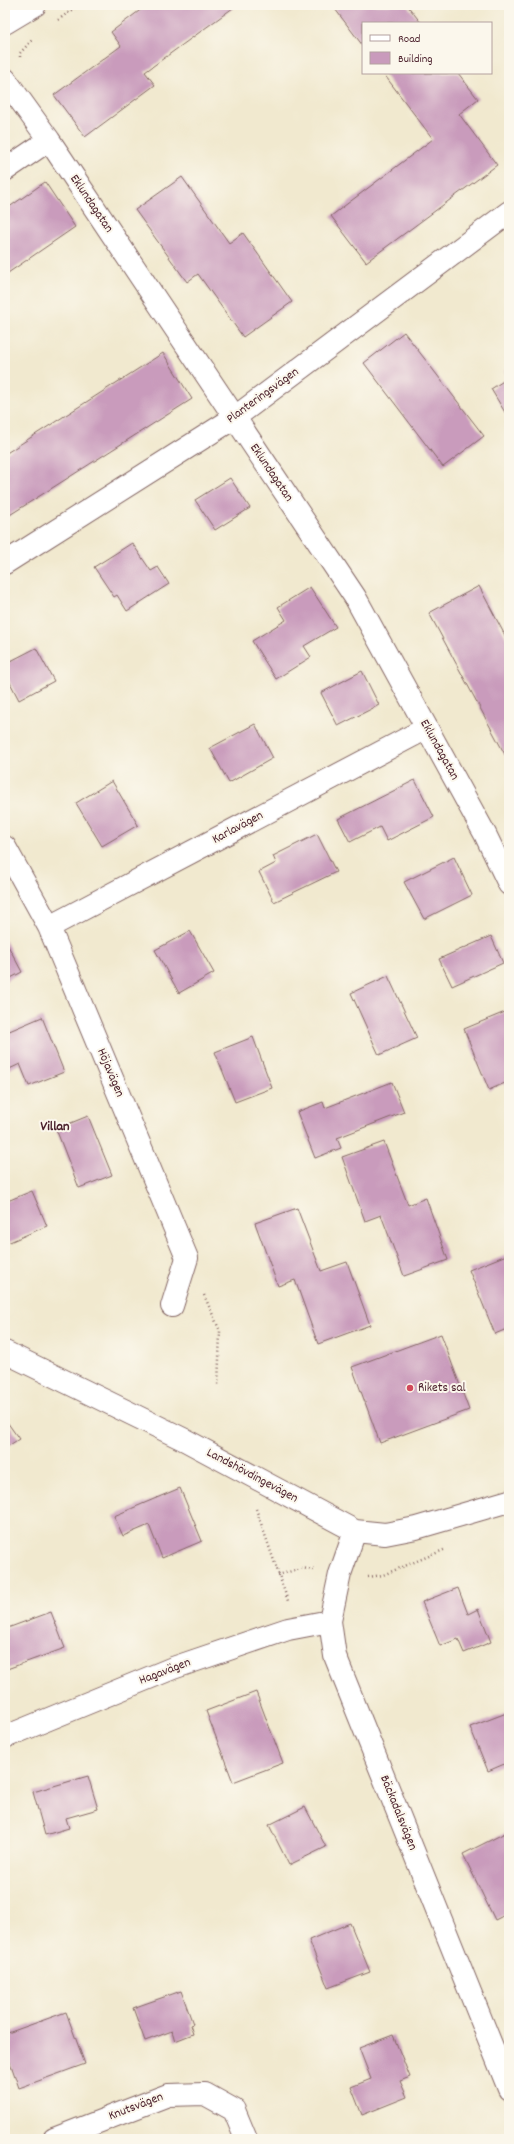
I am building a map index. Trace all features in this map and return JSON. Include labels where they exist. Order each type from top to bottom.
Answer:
[{"type":"street","points":[[5,23],[35,5]]},
{"type":"street","name":"Eklundagatan","points":[[11,87],[49,140],[354,597],[485,834],[509,884]]},
{"type":"street","points":[[5,170],[49,140]]},
{"type":"street","name":"Planteringsvägen","points":[[5,563],[234,418],[509,212]]},
{"type":"street","name":"Karlavägen","points":[[49,928],[427,728]]},
{"type":"street","name":"Höjavägen","points":[[5,847],[49,928],[187,1258]]},
{"type":"street","points":[[172,1306],[187,1258]]},
{"type":"street","name":"Landshövdingevägen","points":[[5,1352],[185,1440],[355,1531],[385,1534],[416,1528],[509,1501]]},
{"type":"street","name":"Bäckadalsvägen","points":[[355,1531],[340,1574],[330,1621],[335,1656],[509,2089]]},
{"type":"street","name":"Hagavägen","points":[[5,1738],[173,1668],[288,1629],[330,1621]]},
{"type":"street","name":"Knutsvägen","points":[[54,2139],[168,2094],[205,2094],[234,2110],[246,2139]]},
{"type":"path","points":[[54,24],[79,5]]},
{"type":"path","points":[[11,87],[20,53],[35,37]]},
{"type":"path","points":[[187,1258],[220,1331],[218,1387]]},
{"type":"building","points":[[147,5],[237,5],[145,72],[155,85],[85,137],[54,95],[121,46],[111,32]]},
{"type":"building","points":[[332,5],[407,5],[420,22],[362,22],[362,45]]},
{"type":"building","points":[[384,74],[459,74],[478,99],[459,114],[497,165],[366,262],[331,216],[433,139]]},
{"type":"building","points":[[182,177],[229,243],[243,233],[292,302],[243,337],[198,274],[187,282],[135,210]]},
{"type":"building","points":[[45,182],[75,227],[5,275],[5,210]]},
{"type":"building","points":[[404,332],[484,436],[443,467],[364,363]]},
{"type":"building","points":[[163,353],[192,399],[5,518],[5,454]]},
{"type":"building","points":[[509,368],[509,419],[491,389],[508,378],[504,371]]},
{"type":"building","points":[[230,478],[250,508],[215,530],[195,500]]},
{"type":"building","points":[[132,543],[151,571],[158,567],[169,584],[127,611],[117,595],[114,597],[94,567]]},
{"type":"building","points":[[479,586],[509,643],[509,762],[429,613]]},
{"type":"building","points":[[310,587],[336,627],[304,646],[311,657],[276,679],[252,641],[286,620],[278,607]]},
{"type":"building","points":[[36,648],[54,681],[19,700],[5,673],[5,664]]},
{"type":"building","points":[[362,671],[379,705],[338,726],[321,693]]},
{"type":"building","points":[[255,724],[273,758],[229,783],[210,748]]},
{"type":"building","points":[[415,780],[434,817],[387,841],[380,827],[350,842],[338,819]]},
{"type":"building","points":[[112,781],[138,825],[102,846],[76,803]]},
{"type":"building","points":[[317,834],[336,872],[274,902],[259,872],[276,863],[273,856]]},
{"type":"building","points":[[454,857],[472,895],[424,919],[404,882]]},
{"type":"building","points":[[190,931],[214,973],[179,993],[155,950]]},
{"type":"building","points":[[491,936],[503,963],[452,986],[439,959]]},
{"type":"building","points":[[5,940],[22,972],[5,981]]},
{"type":"building","points":[[388,976],[417,1038],[379,1055],[351,993]]},
{"type":"building","points":[[505,1012],[509,1020],[509,1092],[505,1083],[489,1090],[464,1029]]},
{"type":"building","points":[[42,1017],[64,1072],[29,1086],[20,1064],[5,1071],[5,1035],[8,1034],[7,1032]]},
{"type":"building","points":[[253,1037],[272,1088],[235,1102],[215,1052]]},
{"type":"building","points":[[392,1082],[404,1112],[337,1138],[341,1148],[315,1158],[297,1112],[323,1102],[325,1108]]},
{"type":"building","points":[[88,1116],[112,1175],[79,1188],[56,1129]]},
{"type":"building","points":[[384,1142],[408,1205],[426,1198],[448,1260],[404,1276],[381,1215],[365,1221],[342,1157]]},
{"type":"building","points":[[32,1191],[47,1226],[5,1244],[5,1202]]},
{"type":"building","points":[[297,1208],[321,1271],[347,1262],[370,1325],[318,1344],[295,1280],[278,1286],[255,1223]]},
{"type":"building","points":[[509,1254],[509,1328],[495,1334],[469,1270]]},
{"type":"building","name":"Rikets sal","points":[[441,1334],[469,1410],[380,1443],[352,1367]]},
{"type":"building","points":[[5,1419],[19,1439],[5,1448]]},
{"type":"building","points":[[180,1488],[202,1541],[162,1558],[149,1525],[123,1536],[114,1516]]},
{"type":"building","points":[[458,1588],[468,1614],[478,1609],[491,1642],[464,1653],[458,1639],[440,1646],[422,1602]]},
{"type":"building","points":[[51,1612],[65,1648],[7,1669],[5,1663],[5,1629]]},
{"type":"building","points":[[256,1692],[283,1763],[233,1782],[206,1711]]},
{"type":"building","points":[[509,1712],[509,1762],[488,1771],[470,1727]]},
{"type":"building","points":[[88,1776],[98,1809],[66,1818],[69,1828],[45,1835],[33,1792]]},
{"type":"building","points":[[305,1807],[326,1847],[289,1865],[269,1825]]},
{"type":"building","points":[[509,1831],[509,1913],[495,1920],[463,1854]]},
{"type":"building","points":[[350,1923],[370,1972],[328,1988],[309,1940]]},
{"type":"building","points":[[181,1991],[193,2024],[190,2025],[193,2034],[175,2041],[172,2031],[145,2041],[133,2008]]},
{"type":"building","points":[[66,2012],[85,2064],[19,2088],[10,2062],[5,2064],[5,2034]]},
{"type":"building","points":[[393,2035],[410,2077],[400,2081],[407,2097],[362,2115],[351,2087],[371,2079],[359,2048]]},
{"type":"place","name":"Rikets sal","points":[[410,1388]]},
{"type":"district","name":"Villan","points":[[55,1127]]}]
